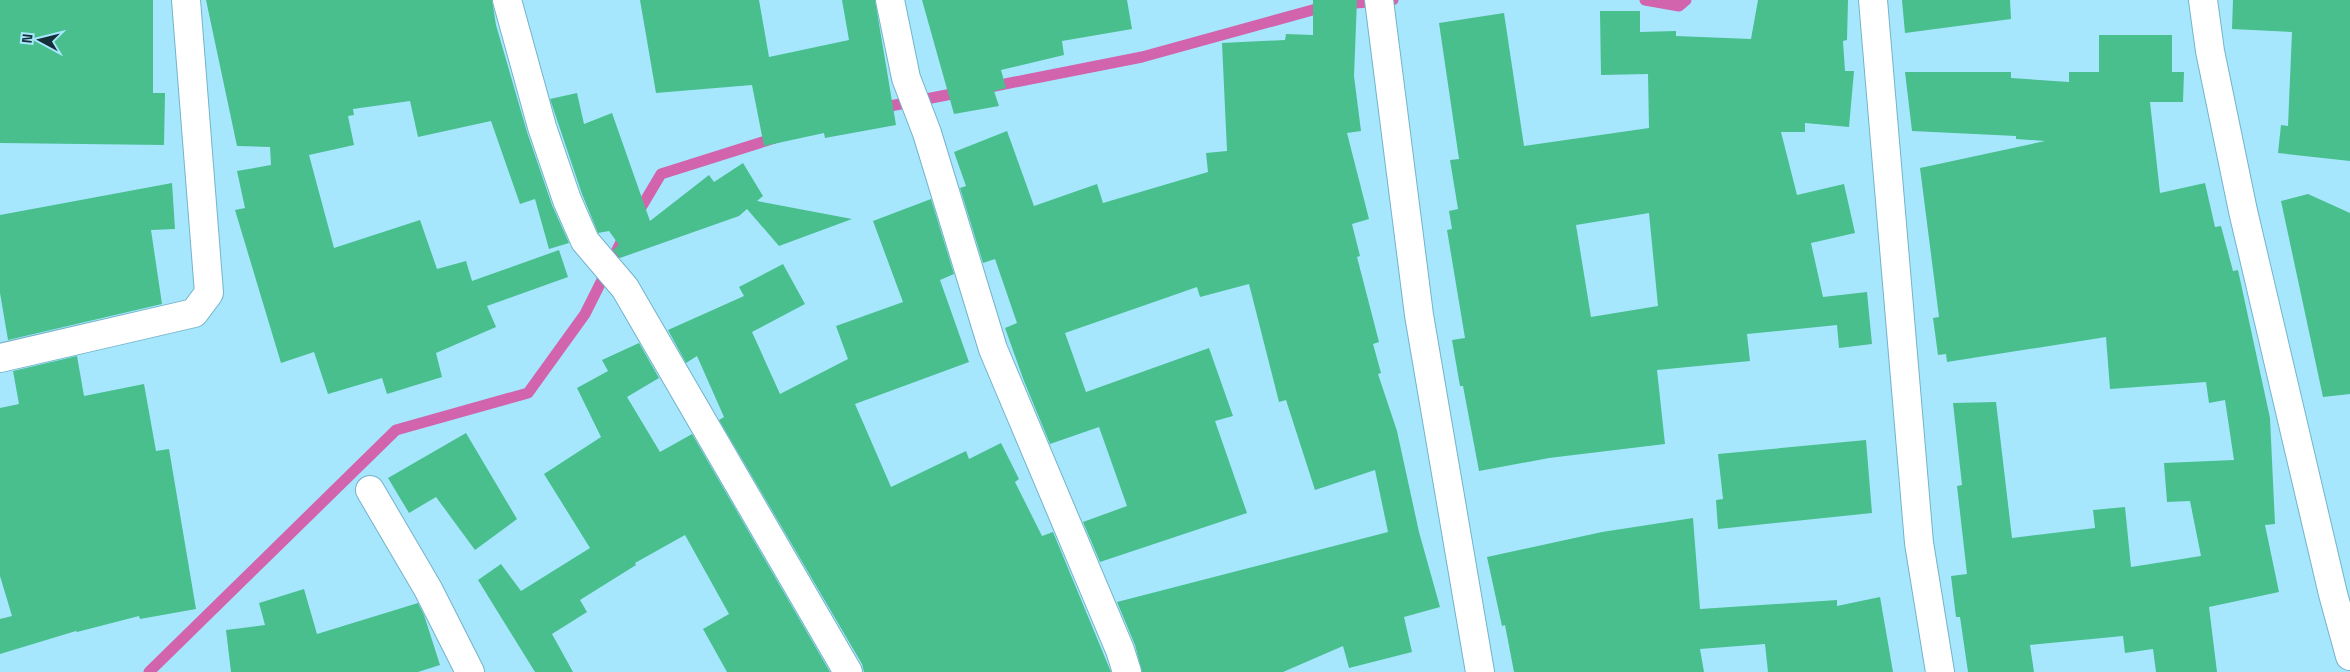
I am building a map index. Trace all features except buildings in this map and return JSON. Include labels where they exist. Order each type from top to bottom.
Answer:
[{"type":"street","points":[[0,358],[194,313],[209,294],[186,0]]},
{"type":"street","points":[[507,0],[542,126],[567,200],[585,241],[626,288],[848,672]]},
{"type":"street","points":[[890,0],[906,78],[927,133],[993,349],[1116,641],[1127,672]]},
{"type":"street","points":[[1379,0],[1419,314],[1480,672]]},
{"type":"street","points":[[1873,0],[1919,543],[1940,672]]},
{"type":"street","points":[[2203,0],[2210,51],[2245,221],[2332,594],[2350,656]]},
{"type":"street","points":[[370,490],[428,589],[470,672]]},
{"type":"waterway","points":[[1343,4],[1393,0]]},
{"type":"waterway","points":[[1645,0],[1679,6],[1686,0]]},
{"type":"waterway","points":[[990,87],[1142,57],[1327,6]]},
{"type":"waterway","points":[[880,108],[962,92]]},
{"type":"waterway","points":[[636,216],[661,174],[778,137]]},
{"type":"waterway","points":[[149,672],[396,430],[528,393],[585,314],[626,232]]}]
